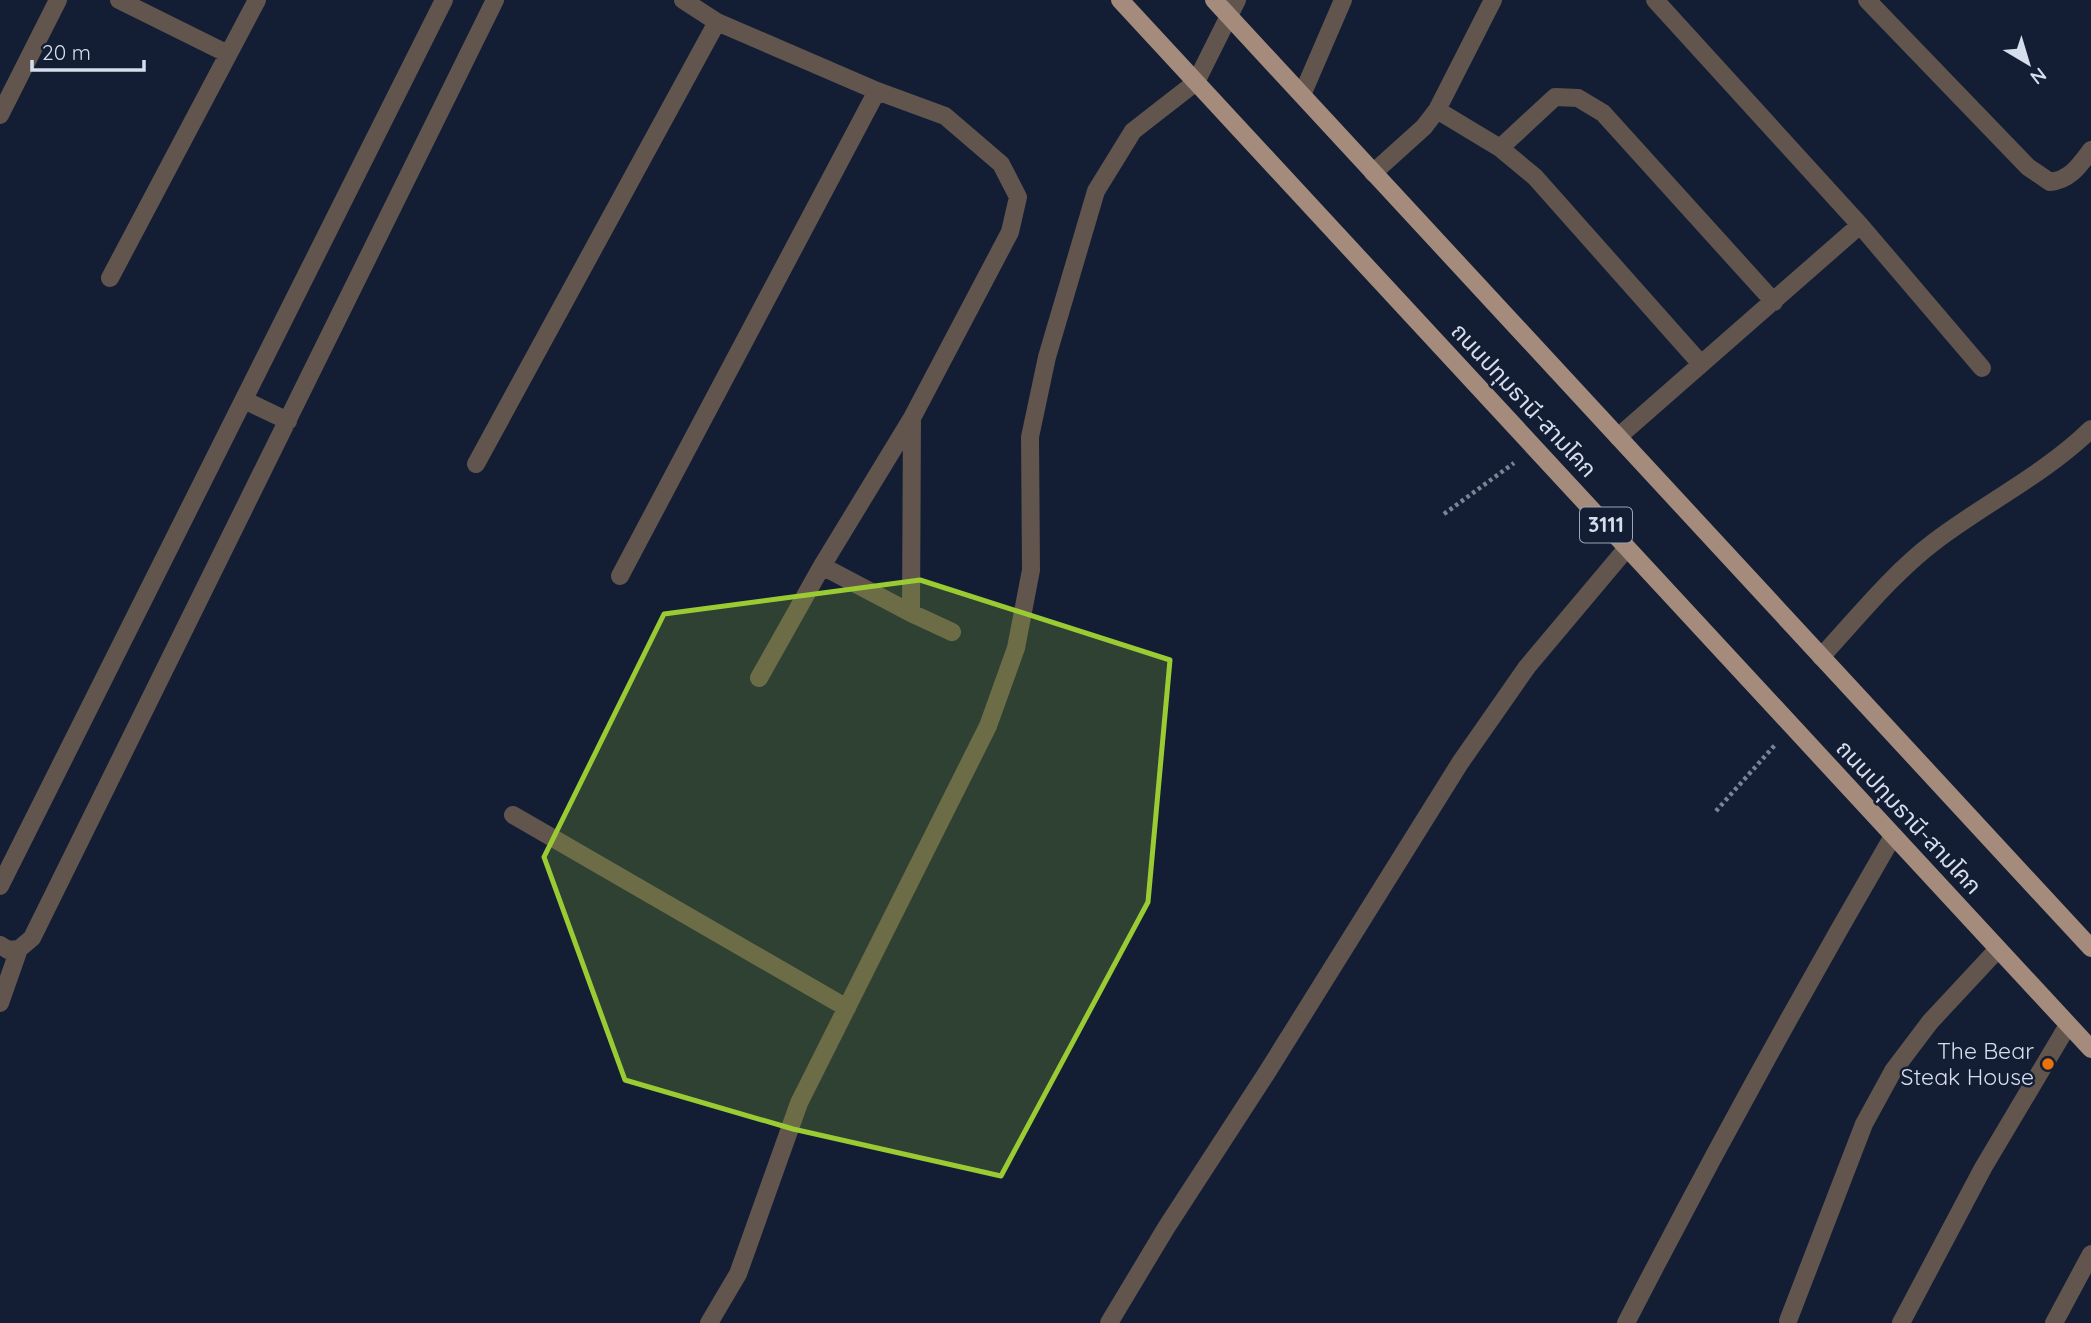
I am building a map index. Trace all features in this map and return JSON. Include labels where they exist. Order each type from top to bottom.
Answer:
[{"type":"main road","name":"ถนนปทุมธานี-สามโคก","points":[[1120,0],[2091,1049]]},
{"type":"main road","name":"ถนนปทุมธานี-สามโคก","points":[[1213,0],[2091,948]]},
{"type":"street","points":[[0,116],[58,0]]},
{"type":"street","points":[[119,0],[228,54]]},
{"type":"street","points":[[110,278],[257,0]]},
{"type":"street","points":[[0,886],[444,0]]},
{"type":"street","points":[[0,1003],[19,949],[32,938],[495,0]]},
{"type":"street","points":[[682,0],[717,22],[877,91],[945,116],[1001,163],[1018,197],[1010,232],[912,418],[821,566],[759,678]]},
{"type":"street","points":[[709,1323],[738,1274],[799,1103],[988,726],[1016,648],[1031,570],[1030,437],[1046,357],[1096,191],[1133,131],[1196,82],[1237,0]]},
{"type":"street","points":[[1302,95],[1343,0]]},
{"type":"street","points":[[1373,173],[1424,127],[1437,110],[1493,0]]},
{"type":"street","points":[[1655,0],[1860,225],[1982,368]]},
{"type":"street","points":[[1867,0],[2028,167],[2050,182],[2064,180],[2091,150]]},
{"type":"street","points":[[1881,14],[1893,0]]},
{"type":"street","points":[[476,464],[717,22]]},
{"type":"street","points":[[620,576],[877,91]]},
{"type":"street","points":[[1500,148],[1555,97],[1578,97],[1603,113],[1774,302]]},
{"type":"street","points":[[1437,110],[1500,148],[1535,177],[1701,363]]},
{"type":"street","points":[[1618,437],[1860,225]]},
{"type":"street","points":[[244,400],[288,421]]},
{"type":"street","points":[[911,613],[912,418]]},
{"type":"street","points":[[1821,657],[1892,580],[1931,544],[1975,511],[2023,482],[2091,429]]},
{"type":"street","points":[[1110,1323],[1166,1228],[1266,1074],[1460,763],[1527,667],[1627,548]]},
{"type":"street","points":[[821,566],[952,632]]},
{"type":"street","points":[[513,815],[847,1009]]},
{"type":"street","points":[[1626,1323],[1718,1146],[1893,836]]},
{"type":"street","points":[[0,945],[8,950],[19,949]]},
{"type":"street","points":[[1788,1321],[1864,1124],[1893,1071],[1930,1022],[1998,949]]},
{"type":"street","points":[[1901,1323],[1983,1168],[2068,1025]]},
{"type":"street","points":[[2054,1323],[2091,1254]]},
{"type":"path","points":[[1444,514],[1535,449]]},
{"type":"path","points":[[1717,811],[1792,726]]},
{"type":"highlighted area","points":[[920,580],[1170,660],[1148,902],[1001,1176],[793,1129],[625,1080],[544,857],[664,614]]},
{"type":"place","name":"The Bear Steak House","points":[[2048,1064]]}]
